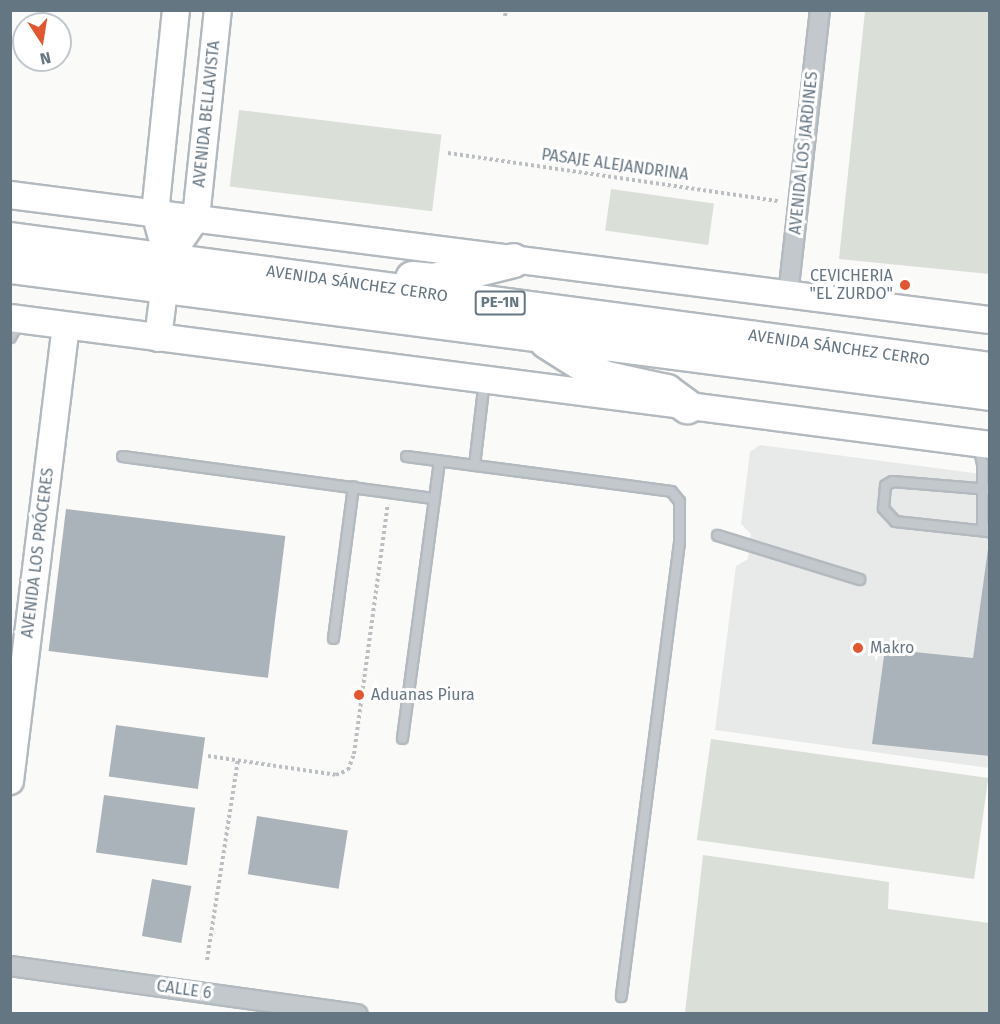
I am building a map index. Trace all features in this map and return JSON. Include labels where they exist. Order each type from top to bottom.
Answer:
[{"type":"highway","name":"AVENIDA SÁNCHEZ CERRO","points":[[13,260],[166,273],[349,283],[990,369]]},
{"type":"highway","points":[[349,283],[382,276],[434,280],[513,260]]},
{"type":"highway","name":"AVENIDA SÁNCHEZ CERRO","points":[[166,273],[537,335],[990,393]]},
{"type":"highway","points":[[537,335],[603,377],[666,391],[687,406]]},
{"type":"main road","points":[[158,338],[166,273],[155,213],[176,10]]},
{"type":"main road","name":"AVENIDA BELLAVISTA","points":[[196,218],[218,10]]},
{"type":"main road","points":[[167,101],[207,106]]},
{"type":"main road","points":[[10,195],[990,320]]},
{"type":"main road","points":[[166,273],[196,218]]},
{"type":"main road","points":[[14,325],[66,326],[983,444]]},
{"type":"main road","name":"AVENIDA LOS PRÓCERES","points":[[10,781],[66,326]]},
{"type":"street","name":"AVENIDA LOS JARDINES","points":[[788,295],[820,10]]},
{"type":"street","name":"CALLE 6","points":[[10,966],[358,1014]]},
{"type":"lane","points":[[474,465],[484,380]]},
{"type":"lane","points":[[983,444],[982,464],[986,489],[982,525],[988,532]]},
{"type":"lane","points":[[122,456],[434,498]]},
{"type":"lane","points":[[406,456],[671,491],[679,501],[679,542],[621,996]]},
{"type":"lane","points":[[402,738],[439,460]]},
{"type":"lane","points":[[986,489],[892,481],[885,485],[883,508],[895,521],[988,532]]},
{"type":"lane","points":[[333,638],[353,486]]},
{"type":"lane","points":[[717,535],[859,579]]},
{"type":"path","name":"PASAJE ALEJANDRINA","points":[[448,153],[779,201]]},
{"type":"path","points":[[208,756],[336,775],[348,770],[354,754],[390,492]]},
{"type":"path","points":[[207,960],[238,760]]},
{"type":"shaded area","points":[[865,11],[989,11],[989,274],[839,259]]},
{"type":"shaded area","points":[[239,110],[441,135],[432,211],[230,186]]},
{"type":"shaded area","points":[[611,189],[714,203],[708,245],[605,231]]},
{"type":"shaded area","name":"Makro","points":[[760,445],[989,475],[989,768],[715,730],[736,566],[748,559],[751,534],[741,524],[750,452]]},
{"type":"shaded area","points":[[711,739],[988,778],[974,879],[697,840]]},
{"type":"shaded area","points":[[703,855],[889,882],[888,909],[989,923],[989,1013],[685,1013]]},
{"type":"building","points":[[66,509],[285,536],[268,678],[49,651]]},
{"type":"building","points":[[988,549],[990,756],[872,744],[885,649],[973,658]]},
{"type":"building","points":[[116,725],[205,738],[198,789],[109,776]]},
{"type":"building","points":[[104,795],[195,808],[187,865],[96,852]]},
{"type":"building","points":[[257,816],[348,830],[339,889],[248,874]]},
{"type":"building","points":[[152,879],[191,886],[181,943],[142,936]]},
{"type":"place","name":"CEVICHERIA \"EL ZURDO\"","points":[[905,285]]},
{"type":"place","name":"Makro","points":[[858,648]]},
{"type":"place","name":"Aduanas Piura","points":[[359,695]]}]
